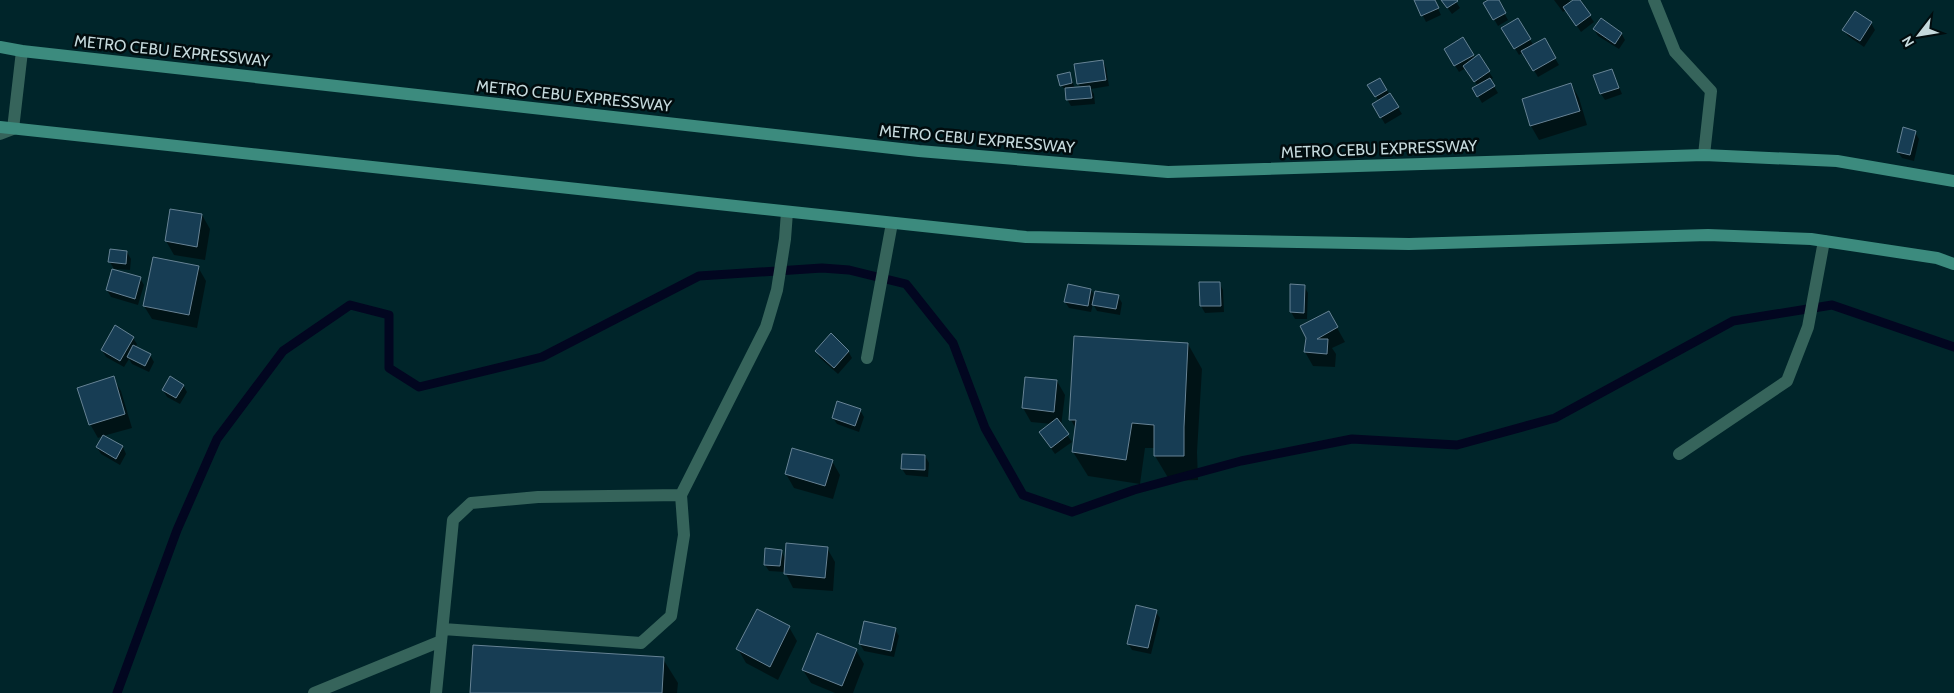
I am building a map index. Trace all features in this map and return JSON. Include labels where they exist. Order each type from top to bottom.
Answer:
[{"type":"main road","name":"METRO CEBU EXPRESSWAY","points":[[0,47],[22,51],[920,151],[1168,172],[1704,155],[1837,161],[1954,180]]},
{"type":"main road","points":[[0,127],[1036,238],[1409,244],[1708,236],[1811,239],[1937,258],[1954,264]]},
{"type":"street","points":[[1654,0],[1675,52],[1710,91],[1704,155]]},
{"type":"street","points":[[0,134],[14,129],[22,51]]},
{"type":"street","points":[[314,693],[442,635],[641,643],[671,616],[684,535],[681,495],[766,327],[777,290],[787,212]]},
{"type":"street","points":[[867,358],[882,289],[892,223]]},
{"type":"street","points":[[1680,454],[1787,381],[1808,327],[1824,241]]},
{"type":"street","points":[[436,693],[453,520],[471,503],[538,497],[681,495]]},
{"type":"building","points":[[1414,0],[1435,0],[1439,8],[1421,16]]},
{"type":"building","points":[[1441,0],[1457,0],[1458,1],[1447,8]]},
{"type":"building","points":[[1488,0],[1499,0],[1506,13],[1493,20],[1483,3]]},
{"type":"building","points":[[1573,0],[1580,0],[1591,15],[1576,26],[1563,7]]},
{"type":"building","points":[[1855,11],[1872,22],[1860,41],[1842,30]]},
{"type":"building","points":[[1518,18],[1531,39],[1514,49],[1501,28]]},
{"type":"building","points":[[1601,18],[1622,33],[1615,44],[1593,29]]},
{"type":"building","points":[[1463,37],[1474,55],[1454,66],[1444,49]]},
{"type":"building","points":[[1545,38],[1556,58],[1533,71],[1521,51]]},
{"type":"building","points":[[1479,54],[1490,71],[1474,82],[1463,66]]},
{"type":"building","points":[[1103,60],[1106,80],[1077,84],[1074,64]]},
{"type":"building","points":[[1612,69],[1619,88],[1600,94],[1593,75]]},
{"type":"building","points":[[1070,72],[1072,83],[1060,86],[1057,75]]},
{"type":"building","points":[[1380,78],[1387,90],[1375,97],[1367,85]]},
{"type":"building","points":[[1490,78],[1495,86],[1477,97],[1472,88]]},
{"type":"building","points":[[1571,83],[1580,111],[1530,126],[1522,99]]},
{"type":"building","points":[[1090,86],[1092,98],[1066,100],[1065,88]]},
{"type":"building","points":[[1390,93],[1399,107],[1380,118],[1372,104]]},
{"type":"building","points":[[1903,127],[1916,131],[1910,155],[1897,152]]},
{"type":"building","points":[[170,209],[202,214],[197,247],[165,241]]},
{"type":"building","points":[[110,249],[127,251],[126,264],[108,262]]},
{"type":"building","points":[[153,257],[199,266],[189,315],[143,306]]},
{"type":"building","points":[[112,269],[141,277],[135,299],[106,290]]},
{"type":"building","points":[[1199,282],[1220,282],[1221,306],[1200,306]]},
{"type":"building","points":[[1068,284],[1091,289],[1088,306],[1064,302]]},
{"type":"building","points":[[1290,284],[1305,285],[1304,313],[1290,312]]},
{"type":"building","points":[[1095,291],[1119,295],[1116,309],[1092,305]]},
{"type":"building","points":[[1329,311],[1338,327],[1317,339],[1328,339],[1327,354],[1304,352],[1306,338],[1300,326]]},
{"type":"building","points":[[115,325],[134,337],[120,361],[101,350]]},
{"type":"building","points":[[831,333],[849,351],[834,368],[815,351]]},
{"type":"building","points":[[1074,336],[1188,343],[1184,456],[1154,456],[1154,425],[1132,423],[1126,460],[1072,452],[1076,420],[1069,420]]},
{"type":"building","points":[[133,345],[151,354],[145,366],[127,357]]},
{"type":"building","points":[[114,376],[125,414],[89,425],[77,388]]},
{"type":"building","points":[[170,376],[184,385],[176,398],[162,390]]},
{"type":"building","points":[[1025,377],[1057,380],[1054,412],[1022,408]]},
{"type":"building","points":[[837,401],[861,409],[855,426],[832,418]]},
{"type":"building","points":[[1057,418],[1069,434],[1051,448],[1039,432]]},
{"type":"building","points":[[103,435],[123,446],[116,459],[96,447]]},
{"type":"building","points":[[792,448],[833,460],[825,486],[785,474]]},
{"type":"building","points":[[902,454],[925,455],[925,470],[901,469]]},
{"type":"building","points":[[786,543],[828,547],[825,578],[784,574]]},
{"type":"building","points":[[765,548],[782,550],[780,566],[764,565]]},
{"type":"building","points":[[1136,605],[1157,610],[1148,648],[1127,644]]},
{"type":"building","points":[[757,609],[790,626],[770,667],[736,649]]},
{"type":"building","points":[[864,621],[896,628],[891,651],[859,644]]},
{"type":"building","points":[[817,633],[857,649],[842,686],[802,670]]},
{"type":"building","points":[[473,645],[664,657],[662,693],[470,693]]},
{"type":"waterway","points":[[117,693],[177,530],[217,439],[283,351],[350,305],[389,315],[389,368],[419,387],[542,357],[699,276],[822,268],[849,270],[906,284],[953,343],[985,428],[1023,495],[1072,512],[1134,490],[1241,461],[1352,439],[1457,445],[1555,418],[1733,321],[1832,305],[1954,347]]}]
